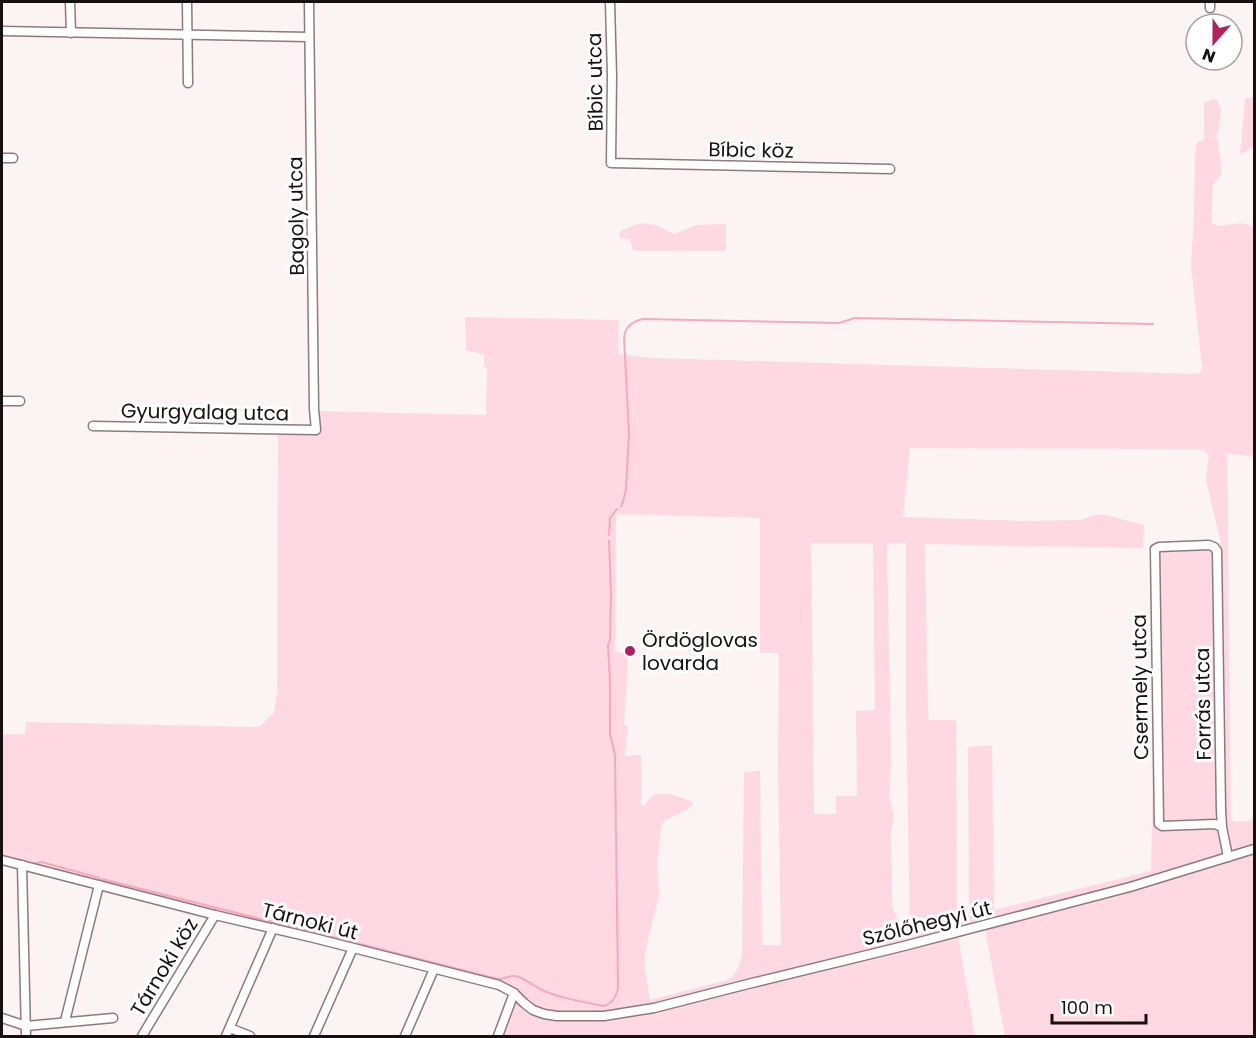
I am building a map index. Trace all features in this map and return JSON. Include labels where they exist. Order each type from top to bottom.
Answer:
[{"type":"street","points":[[70,2],[71,33]]},
{"type":"street","points":[[187,2],[189,83]]},
{"type":"street","name":"Bagoly utca","points":[[309,2],[316,430]]},
{"type":"street","name":"Bíbic utca","points":[[610,2],[611,163]]},
{"type":"street","points":[[2,31],[309,37]]},
{"type":"street","points":[[2,158],[13,158]]},
{"type":"street","name":"Bíbic köz","points":[[611,163],[890,169]]},
{"type":"street","points":[[2,401],[20,401]]},
{"type":"street","name":"Gyurgyalag utca","points":[[93,426],[316,430]]},
{"type":"street","name":"Csermely utca","points":[[1217,551],[1212,545],[1204,544],[1155,549],[1158,796],[1159,824],[1162,826],[1215,824],[1222,827]]},
{"type":"street","name":"Forrás utca","points":[[1217,551],[1222,827],[1228,856]]},
{"type":"street","name":"Szőlőhegyi út","points":[[604,1016],[654,1008],[904,946],[1130,887],[1254,849]]},
{"type":"street","name":"Tárnoki út","points":[[2,860],[499,985],[514,993],[533,1010],[543,1014],[604,1016]]},
{"type":"street","points":[[22,865],[26,1036]]},
{"type":"street","points":[[65,1022],[99,885]]},
{"type":"street","name":"Tárnoki köz","points":[[142,1036],[214,915]]},
{"type":"street","points":[[226,1036],[273,928]]},
{"type":"street","points":[[314,1036],[353,948]]},
{"type":"street","points":[[405,1036],[434,969]]},
{"type":"street","points":[[498,1036],[514,993]]},
{"type":"street","points":[[2,1018],[26,1026],[113,1018]]},
{"type":"street","points":[[230,1028],[250,1036]]},
{"type":"shaded area","points":[[1254,97],[1254,146],[1240,155],[1245,99]]},
{"type":"shaded area","points":[[1213,99],[1217,100],[1221,110],[1216,135],[1222,171],[1213,184],[1211,222],[1216,226],[1241,223],[1254,227],[1254,457],[1227,453],[1231,821],[1248,821],[1254,818],[1254,1036],[1005,1036],[985,929],[958,936],[975,1036],[502,1036],[518,996],[503,987],[339,942],[294,926],[236,916],[2,855],[2,734],[25,734],[26,722],[259,727],[274,713],[277,694],[278,431],[314,429],[314,411],[486,415],[487,368],[484,367],[482,354],[466,350],[465,317],[619,320],[618,354],[653,358],[1200,373],[1202,368],[1191,265],[1195,156],[1198,142],[1204,140],[1204,103]],"holes":[[[910,448],[1193,449],[1203,450],[1209,454],[1206,480],[1221,543],[1157,545],[1151,871],[994,910],[992,745],[968,747],[969,917],[957,921],[956,720],[928,720],[925,544],[1143,548],[1144,525],[1106,515],[1093,515],[1081,520],[1027,521],[903,517]],[[616,514],[760,518],[760,653],[779,653],[781,945],[762,945],[760,771],[744,772],[742,955],[739,966],[727,980],[650,1000],[645,955],[659,896],[657,863],[661,827],[665,820],[687,810],[694,803],[674,795],[661,794],[655,795],[645,805],[641,805],[641,755],[625,756],[628,725],[624,725],[628,662],[626,654],[615,651]],[[811,543],[873,543],[875,710],[856,711],[857,796],[836,796],[836,814],[814,814]],[[887,543],[906,543],[910,931],[904,932],[892,907],[891,832],[894,816],[889,797],[891,759]]]},
{"type":"shaded area","points":[[640,223],[656,225],[674,234],[697,225],[726,224],[726,251],[633,251],[630,239],[620,238],[619,234],[622,230]]},
{"type":"waterway","points":[[621,506],[626,489],[629,433],[624,339],[627,328],[639,320],[839,323],[855,318],[1153,324]]},
{"type":"waterway","points":[[609,535],[610,518],[617,509]]},
{"type":"waterway","points":[[102,879],[498,979],[515,976],[547,992],[571,999],[604,1006],[610,1003],[615,998],[618,989],[615,755],[610,734],[608,645],[611,592],[609,541]]},
{"type":"waterway","points":[[33,864],[41,862],[100,878]]},
{"type":"place","name":"Ördöglovas lovarda","points":[[630,651]]}]
